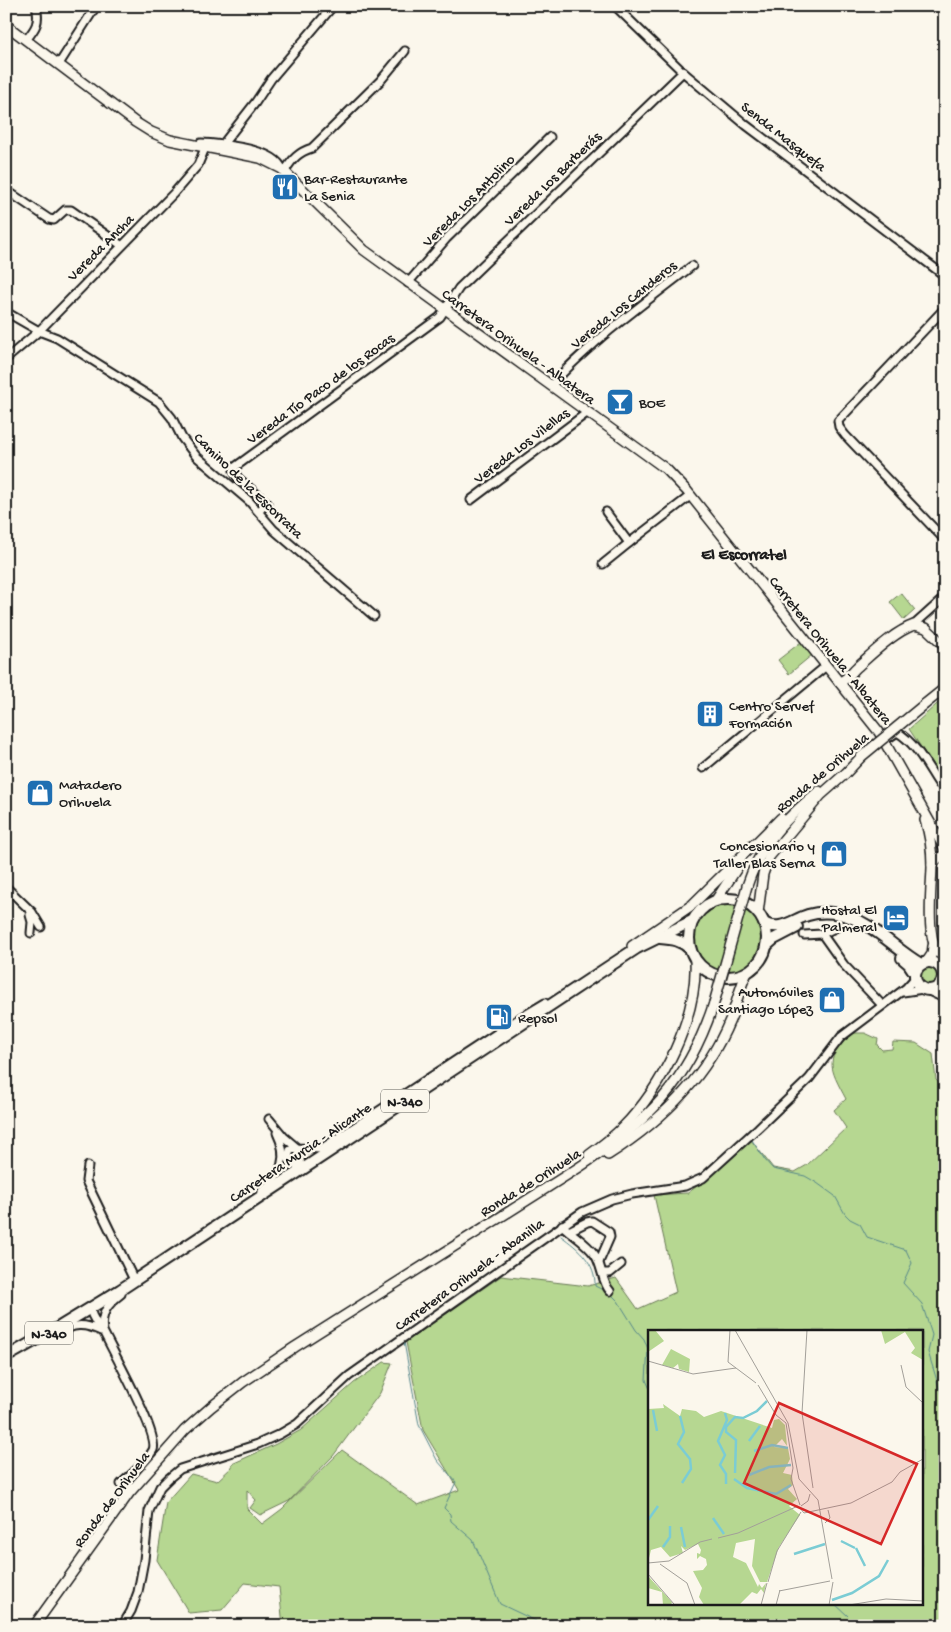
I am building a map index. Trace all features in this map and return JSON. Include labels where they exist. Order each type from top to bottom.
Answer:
[{"type":"highway","points":[[659,938],[673,939],[684,944],[690,950],[695,960],[710,974],[719,977],[738,976],[747,973],[762,959],[767,938],[764,923],[752,907],[735,899],[716,900]]},
{"type":"highway","name":"N-340","points":[[692,921],[702,908],[716,900]]},
{"type":"highway","points":[[764,923],[778,927],[809,915],[839,914],[856,920],[871,929],[919,969]]},
{"type":"highway","points":[[766,946],[780,935],[800,925],[821,919],[836,920],[850,924],[919,969],[936,965],[943,975],[940,985],[926,990]]},
{"type":"highway","points":[[690,950],[688,935],[692,921]]},
{"type":"highway","name":"Carretera Murcia - Alicante","points":[[10,1355],[91,1308],[152,1269],[608,964],[692,921]]},
{"type":"highway","points":[[919,969],[917,985],[945,997]]},
{"type":"main road","name":"Carretera Orihuela - Albatera","points":[[6,25],[143,127],[159,136],[205,148],[260,158],[284,170],[359,246],[666,469],[690,496],[886,740],[920,806]]},
{"type":"main road","points":[[839,682],[845,674],[900,632],[914,625],[926,628],[942,644],[945,651]]},
{"type":"main road","points":[[829,669],[840,673],[854,669]]},
{"type":"main road","points":[[852,697],[847,681],[854,669]]},
{"type":"main road","name":"Ronda de Orihuela","points":[[37,1623],[130,1492],[179,1437],[212,1407],[243,1382],[295,1347],[601,1154],[644,1119],[665,1097],[683,1072],[702,1037],[714,1003],[753,866],[766,844],[790,816],[941,691],[945,682]]},
{"type":"main road","points":[[758,913],[763,874],[769,857],[821,795],[862,756]]},
{"type":"main road","points":[[608,964],[692,905],[791,808],[827,784]]},
{"type":"main road","points":[[920,806],[945,849]]},
{"type":"main road","points":[[919,969],[932,954],[933,946],[931,924],[932,865],[926,823],[920,806]]},
{"type":"main road","points":[[716,900],[754,844]]},
{"type":"main road","points":[[932,865],[939,857],[945,857]]},
{"type":"main road","points":[[933,946],[938,954],[945,957]]},
{"type":"main road","points":[[467,1238],[478,1227],[590,1154],[622,1128],[662,1075],[681,1038],[695,978],[695,960]]},
{"type":"main road","points":[[525,1202],[538,1198],[620,1148],[657,1120],[670,1107],[696,1078],[716,1046],[730,1020],[747,973]]},
{"type":"street","points":[[26,40],[36,27],[38,21],[36,6]]},
{"type":"street","points":[[59,64],[96,6]]},
{"type":"street","points":[[224,144],[271,79],[333,6]]},
{"type":"street","name":"Senda Masquefa","points":[[615,6],[683,72],[746,125],[945,276]]},
{"type":"street","points":[[183,143],[224,144],[251,150],[272,158],[281,164],[284,170],[301,152],[312,148],[381,80],[404,51]]},
{"type":"street","name":"Vereda Los Barberás","points":[[445,309],[459,288],[683,72]]},
{"type":"street","name":"Vereda Los Antolino","points":[[408,283],[447,238],[550,137]]},
{"type":"street","name":"Vereda Ancha","points":[[6,359],[39,330],[195,170],[201,161],[205,148]]},
{"type":"street","points":[[6,190],[50,219],[54,220],[65,210],[71,210],[121,246]]},
{"type":"street","name":"Vereda Los Canderos","points":[[552,385],[562,373],[639,306],[692,266]]},
{"type":"street","points":[[945,308],[838,421],[845,435],[945,540]]},
{"type":"street","name":"Vereda Tío Paco de los Rocas","points":[[259,511],[267,503],[238,478],[234,471],[235,467],[412,339],[440,316],[445,309]]},
{"type":"street","name":"Camino de la Escorrata","points":[[6,312],[57,338],[159,402],[172,418],[182,438],[196,456],[240,492],[274,530],[374,616]]},
{"type":"street","name":"Vereda Los Vilellas","points":[[471,500],[588,412]]},
{"type":"street","points":[[603,564],[690,496]]},
{"type":"street","points":[[606,512],[629,543]]},
{"type":"street","points":[[914,625],[945,597]]},
{"type":"street","points":[[926,628],[926,619],[929,611]]},
{"type":"street","points":[[703,768],[829,669]]},
{"type":"street","points":[[886,740],[897,732],[904,736],[920,754],[939,784],[945,781]]},
{"type":"street","points":[[6,887],[27,907],[41,927]]},
{"type":"street","points":[[27,907],[32,922],[31,933]]},
{"type":"street","points":[[804,934],[822,934],[836,927]]},
{"type":"street","points":[[822,934],[844,965],[882,1005]]},
{"type":"street","name":"Carretera Orihuela - Abanilla","points":[[122,1626],[131,1611],[138,1592],[144,1560],[149,1512],[160,1487],[180,1469],[258,1444],[297,1424],[349,1376],[582,1212],[612,1199],[685,1186],[703,1178],[732,1153],[809,1079],[841,1037],[900,993],[919,969]]},
{"type":"street","points":[[288,1158],[290,1150],[297,1148],[321,1149],[520,1018],[585,980]]},
{"type":"street","name":"Carretera Orihuela - Abanilla","points":[[900,993],[911,990],[926,990]]},
{"type":"street","points":[[270,1119],[284,1137],[297,1148],[301,1170],[288,1158],[270,1119]]},
{"type":"street","points":[[242,1208],[266,1188],[277,1175],[283,1162],[283,1148]]},
{"type":"street","points":[[88,1166],[86,1181],[134,1280]]},
{"type":"street","points":[[569,1231],[592,1221],[609,1232],[610,1237],[599,1262]]},
{"type":"street","points":[[562,1225],[592,1251],[599,1262],[606,1286],[610,1291]]},
{"type":"street","points":[[603,1273],[610,1273],[621,1264]]},
{"type":"street","points":[[121,1484],[145,1461],[153,1450],[154,1443],[147,1419],[109,1343],[102,1324],[105,1310],[109,1304],[144,1278],[152,1269]]},
{"type":"street","points":[[91,1308],[92,1315],[100,1331],[109,1343]]},
{"type":"street","points":[[10,1355],[30,1348],[67,1328],[87,1324],[100,1331]]},
{"type":"green space","points":[[901,593],[915,610],[904,620],[890,602]]},
{"type":"green space","points":[[801,642],[812,655],[789,674],[778,660]]},
{"type":"green space","points":[[945,697],[945,778],[942,779],[909,729]]},
{"type":"green space","points":[[726,903],[737,905],[718,972],[706,965],[698,956],[693,946],[693,935],[696,924],[703,915],[713,907]]},
{"type":"green space","points":[[744,908],[754,916],[760,926],[762,936],[761,947],[749,965],[739,971],[726,973]]},
{"type":"green space","points":[[929,967],[935,970],[938,976],[935,982],[929,985],[923,982],[920,976],[923,970]]},
{"type":"green space","points":[[854,1033],[865,1033],[878,1039],[877,1045],[882,1050],[892,1049],[893,1042],[916,1043],[933,1054],[936,1080],[945,1089],[945,1626],[283,1626],[279,1587],[245,1583],[222,1610],[189,1613],[157,1560],[166,1502],[191,1474],[217,1481],[232,1467],[232,1464],[276,1444],[301,1430],[354,1383],[384,1362],[392,1363],[380,1393],[333,1456],[289,1501],[260,1515],[250,1508],[256,1500],[247,1490],[247,1509],[262,1524],[282,1509],[342,1450],[418,1505],[459,1490],[423,1430],[406,1342],[501,1276],[588,1286],[616,1278],[638,1309],[676,1292],[654,1195],[688,1193],[729,1161],[751,1140],[773,1168],[795,1172],[807,1165],[846,1128],[834,1110],[846,1099],[833,1071],[833,1056],[837,1049]]},
{"type":"waterway","points":[[752,1140],[773,1169],[805,1176],[835,1196],[845,1214],[860,1224],[867,1237],[906,1250],[912,1263],[903,1283],[922,1304],[932,1335],[928,1352],[939,1387],[945,1399]]},
{"type":"waterway","points":[[561,1236],[585,1257],[593,1270],[595,1286],[607,1292]]},
{"type":"waterway","points":[[610,1293],[618,1301],[636,1330],[644,1339],[648,1349]]},
{"type":"waterway","points":[[404,1342],[419,1425],[437,1460],[456,1482],[444,1508],[450,1514],[451,1521],[473,1540],[500,1604],[536,1621],[539,1626]]},
{"type":"waterway","points":[[648,1349],[646,1380],[648,1384]]},
{"type":"waterway","points":[[835,1604],[848,1616]]},
{"type":"place","name":"Bar-Restaurante La Senia","points":[[285,187]]},
{"type":"place","name":"BOE","points":[[620,402]]},
{"type":"place","name":"Centro Servef Formación","points":[[710,714]]},
{"type":"place","name":"Matadero Orihuela","points":[[40,793]]},
{"type":"place","name":"Concesionario y Taller Blas Serna","points":[[834,854]]},
{"type":"place","name":"Hostal El Palmeral","points":[[896,918]]},
{"type":"place","name":"Automóviles Santiago López","points":[[832,1000]]},
{"type":"place","name":"Repsol","points":[[499,1017]]},
{"type":"district","name":"El Escorratel","points":[[744,553]]}]
